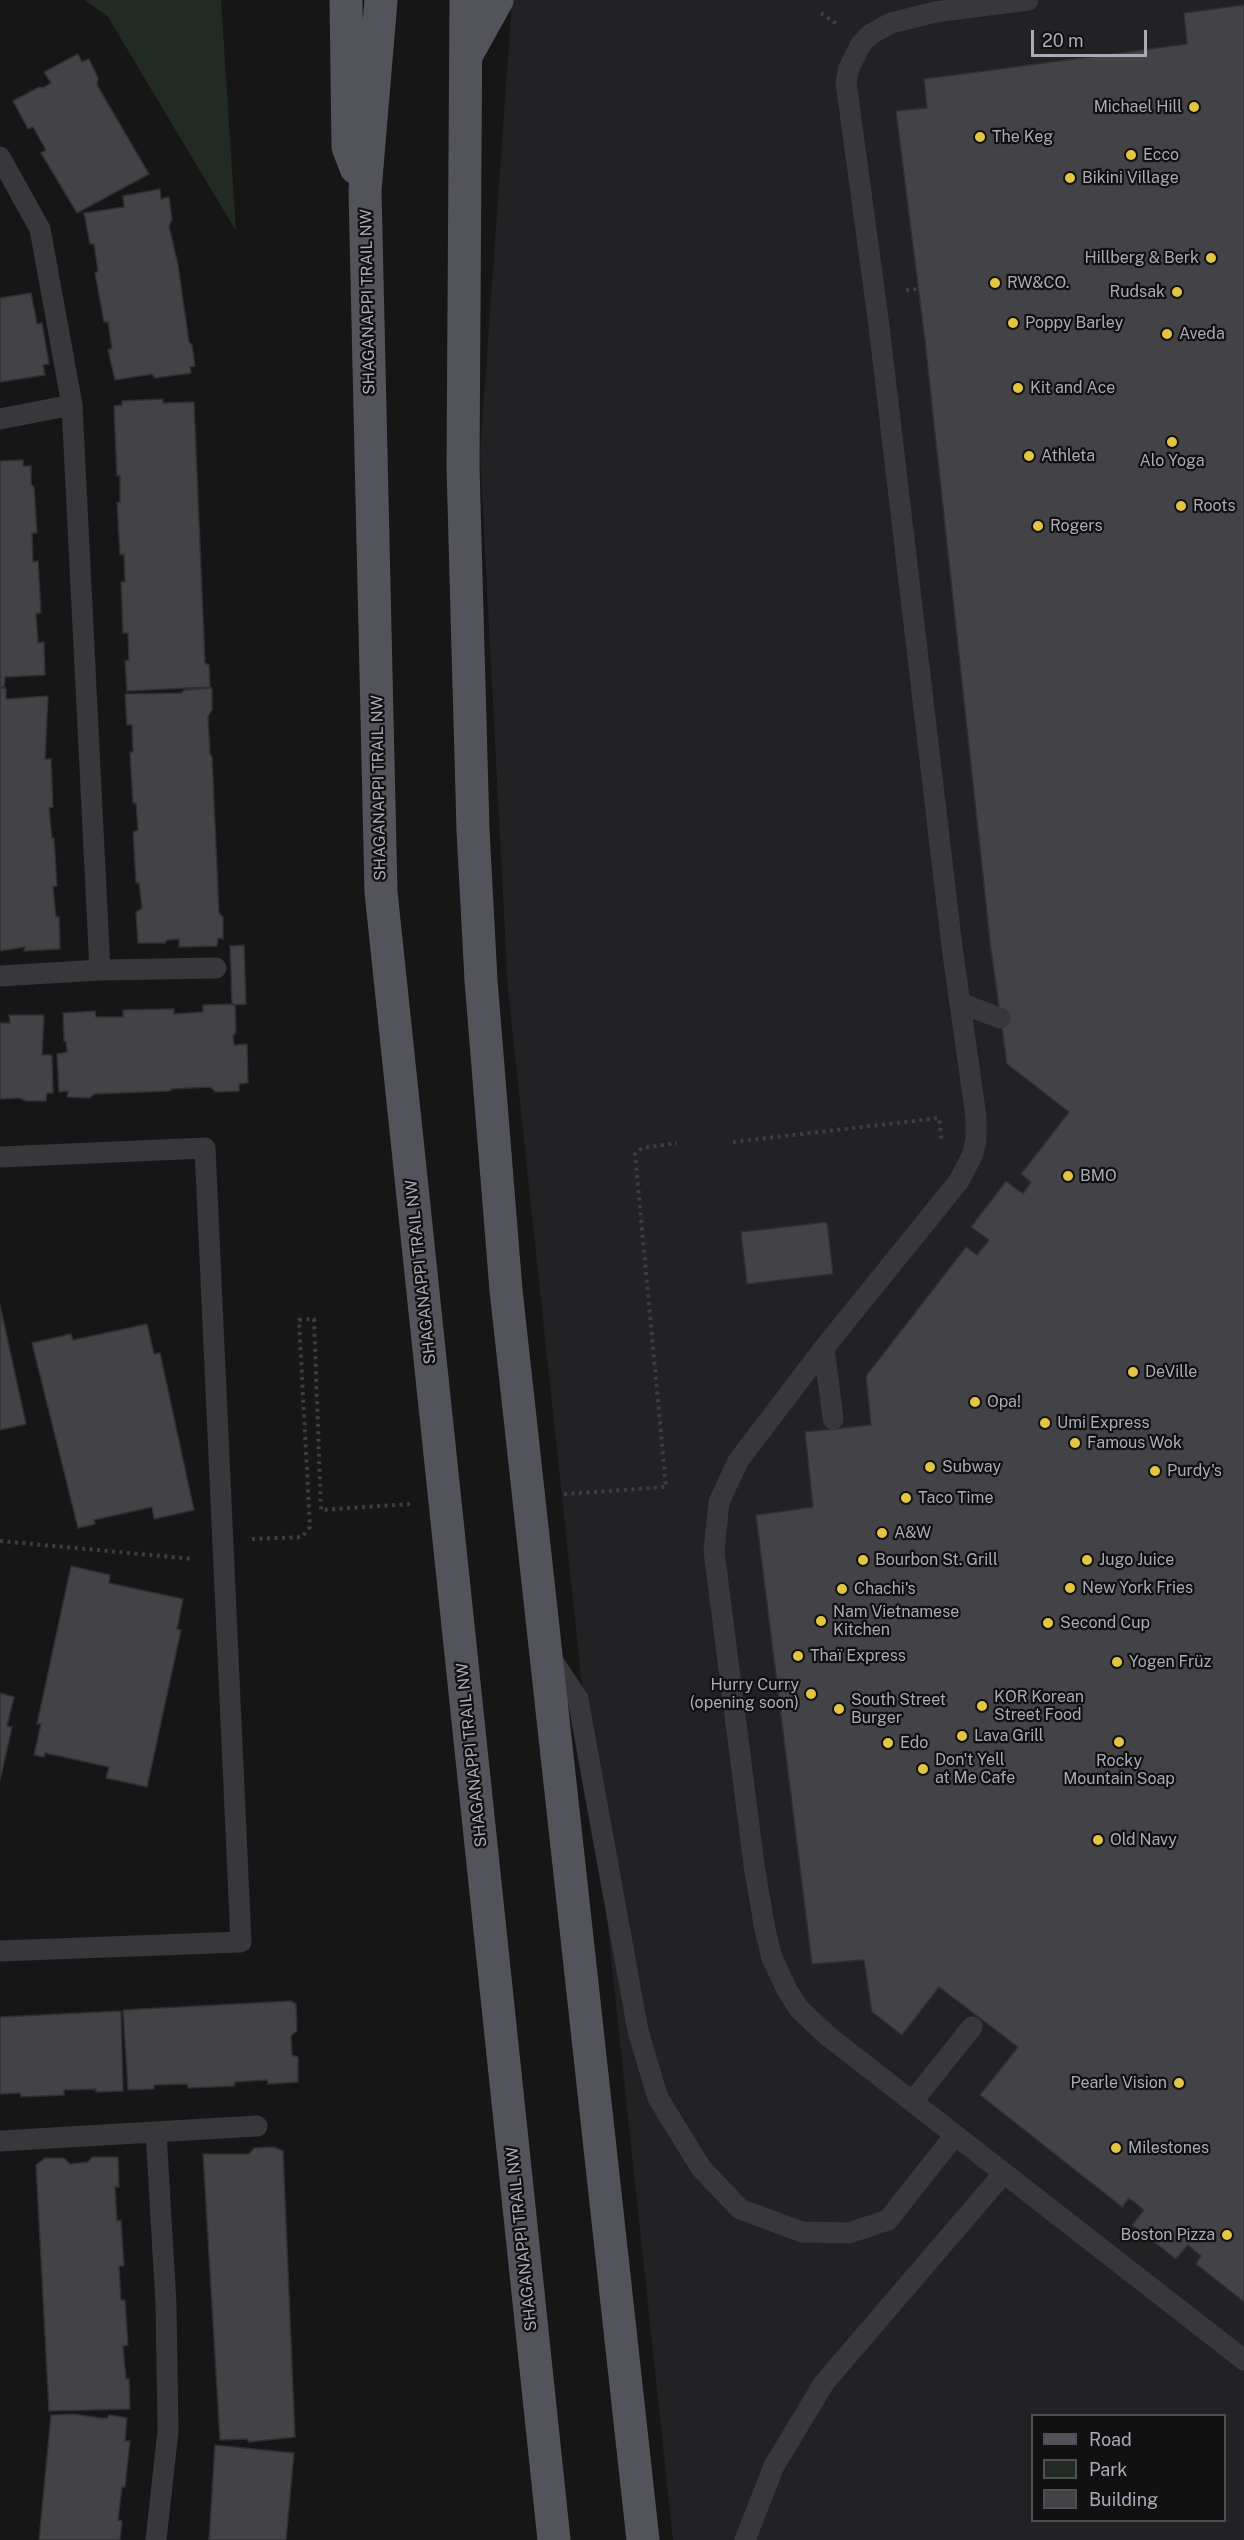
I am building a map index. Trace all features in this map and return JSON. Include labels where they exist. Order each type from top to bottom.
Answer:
[{"type":"main road","points":[[346,0],[348,147],[365,190]]},
{"type":"main road","name":"SHAGANAPPI TRAIL NW","points":[[381,0],[365,190],[381,892],[552,2540]]},
{"type":"main road","points":[[466,0],[463,467],[473,830],[492,1136],[543,1647],[643,2540]]},
{"type":"main road","points":[[466,56],[497,0]]},
{"type":"lane","points":[[1028,0],[935,12],[891,22],[871,34],[861,44],[849,68],[846,82],[879,326],[960,1003],[976,1118],[977,1131],[972,1156],[952,1189],[824,1348],[738,1461],[724,1487],[717,1515],[714,1551],[754,1865],[765,1930],[772,1958],[799,2009],[828,2036],[1244,2360]]},
{"type":"lane","points":[[0,157],[40,229],[72,405],[100,970]]},
{"type":"lane","points":[[0,419],[72,405]]},
{"type":"lane","points":[[0,976],[100,970],[216,968]]},
{"type":"lane","points":[[960,1003],[1000,1018]]},
{"type":"lane","points":[[0,1157],[205,1148],[241,1942],[0,1951]]},
{"type":"lane","points":[[824,1348],[832,1419]]},
{"type":"lane","points":[[543,1647],[578,1699],[638,2031],[658,2098],[701,2168],[740,2209],[802,2232],[849,2233],[888,2220],[956,2135]]},
{"type":"lane","points":[[913,2101],[972,2027]]},
{"type":"lane","points":[[0,2141],[257,2126]]},
{"type":"lane","points":[[156,2132],[166,2304],[168,2431],[156,2540]]},
{"type":"lane","points":[[745,2540],[774,2466],[824,2383],[1004,2173]]},
{"type":"path","points":[[821,13],[839,26]]},
{"type":"path","points":[[906,290],[918,289]]},
{"type":"path","points":[[733,1142],[939,1118],[942,1143],[946,1145]]},
{"type":"path","points":[[635,1154],[642,1148],[677,1143]]},
{"type":"path","points":[[0,1541],[198,1559],[223,1540],[302,1537],[310,1527]]},
{"type":"shaded area","points":[[512,0],[1244,0],[1244,2540],[673,2540],[508,990],[480,455]]},
{"type":"green space","points":[[85,0],[221,0],[236,231],[108,17]]},
{"type":"building","points":[[1244,5],[1244,2302],[1196,2264],[1201,2256],[1188,2245],[1176,2259],[1132,2225],[1144,2210],[1129,2198],[1122,2207],[980,2095],[1018,2047],[939,1987],[902,2035],[872,2012],[864,1960],[812,1964],[756,1515],[813,1507],[805,1432],[871,1425],[866,1376],[966,1247],[977,1255],[989,1240],[971,1227],[1006,1181],[1023,1194],[1031,1182],[1021,1174],[1069,1112],[1007,1064],[991,950],[925,341],[896,111],[927,108],[924,79],[1187,44],[1184,13]]},
{"type":"building","points":[[78,54],[82,62],[89,59],[98,78],[97,85],[149,174],[77,213],[41,153],[46,150],[33,127],[28,129],[13,101],[51,83],[44,72]]},
{"type":"building","points":[[160,189],[161,199],[169,197],[172,219],[169,226],[195,366],[190,367],[191,373],[155,378],[152,374],[115,380],[108,350],[112,348],[108,322],[104,322],[95,273],[98,271],[94,244],[90,244],[84,213],[124,207],[123,196]]},
{"type":"building","points":[[31,293],[37,324],[42,323],[49,364],[43,365],[45,375],[0,382],[0,298]]},
{"type":"building","points":[[163,399],[163,403],[194,402],[205,663],[209,665],[210,687],[127,691],[125,661],[129,660],[128,633],[123,633],[121,582],[125,582],[124,554],[120,555],[117,503],[120,502],[120,475],[117,476],[114,406],[122,405],[122,401]]},
{"type":"building","points":[[23,460],[23,466],[31,466],[31,484],[34,487],[37,533],[32,533],[33,562],[38,561],[41,613],[36,614],[38,643],[44,642],[45,675],[5,677],[4,687],[0,687],[0,461]]},
{"type":"building","points":[[0,688],[6,688],[6,699],[48,696],[45,759],[51,759],[53,807],[49,808],[52,838],[54,838],[57,886],[53,887],[56,917],[59,917],[60,949],[24,951],[25,947],[0,951]]},
{"type":"building","points":[[212,688],[212,710],[208,716],[219,913],[223,917],[223,939],[218,938],[217,946],[179,947],[179,939],[167,940],[165,943],[138,943],[136,912],[142,908],[139,883],[136,883],[133,832],[138,830],[136,803],[133,803],[130,752],[133,752],[132,725],[127,725],[125,694],[181,693],[184,690]]},
{"type":"building","points":[[244,945],[246,1004],[232,1005],[230,946]]},
{"type":"building","points":[[235,1004],[234,1045],[247,1044],[248,1083],[239,1084],[239,1091],[216,1092],[210,1087],[94,1094],[90,1098],[67,1097],[68,1091],[59,1092],[57,1054],[67,1052],[64,1041],[63,1013],[95,1011],[96,1017],[123,1017],[123,1010],[174,1009],[174,1014],[203,1012],[203,1005]]},
{"type":"building","points":[[9,1015],[44,1015],[42,1055],[52,1055],[53,1093],[47,1093],[46,1101],[26,1101],[19,1098],[0,1099],[0,1023],[10,1023]]},
{"type":"building","points":[[827,1222],[833,1274],[747,1284],[741,1232]]},
{"type":"building","points":[[0,1305],[26,1424],[0,1430]]},
{"type":"building","points":[[147,1324],[154,1354],[160,1353],[194,1510],[154,1519],[152,1507],[94,1520],[95,1524],[78,1528],[32,1343],[71,1334],[73,1340]]},
{"type":"building","points":[[71,1566],[110,1575],[109,1583],[183,1599],[177,1629],[181,1630],[147,1787],[106,1778],[109,1767],[45,1753],[44,1757],[34,1755],[41,1724],[37,1724]]},
{"type":"building","points":[[0,1693],[14,1697],[7,1726],[12,1727],[0,1780]]},
{"type":"building","points":[[291,2001],[296,2004],[297,2031],[291,2036],[292,2055],[298,2057],[298,2082],[268,2084],[267,2080],[235,2082],[234,2086],[188,2088],[187,2084],[154,2085],[154,2089],[128,2090],[123,2010]]},
{"type":"building","points":[[121,2011],[123,2091],[64,2090],[64,2095],[21,2097],[20,2093],[0,2094],[0,2017]]},
{"type":"building","points":[[274,2147],[283,2151],[295,2437],[249,2442],[247,2439],[220,2440],[203,2154],[249,2154],[254,2148]]},
{"type":"building","points":[[92,2157],[118,2157],[119,2187],[115,2187],[117,2221],[121,2220],[124,2266],[119,2266],[121,2300],[125,2300],[128,2345],[123,2346],[126,2379],[129,2379],[130,2409],[49,2411],[36,2165],[45,2158],[64,2158],[70,2164],[88,2162]]},
{"type":"building","points":[[74,2414],[100,2418],[107,2418],[109,2415],[127,2418],[125,2441],[130,2441],[125,2487],[122,2487],[118,2520],[122,2521],[120,2540],[39,2540],[51,2415]]},
{"type":"building","points":[[215,2445],[294,2453],[286,2540],[209,2540]]},
{"type":"place","name":"Michael Hill","points":[[1194,107]]},
{"type":"place","name":"The Keg","points":[[980,137]]},
{"type":"place","name":"Ecco","points":[[1131,155]]},
{"type":"place","name":"Bikini Village","points":[[1070,178]]},
{"type":"place","name":"Hillberg & Berk","points":[[1211,258]]},
{"type":"place","name":"RW&CO.","points":[[995,283]]},
{"type":"place","name":"Rudsak","points":[[1177,292]]},
{"type":"place","name":"Poppy Barley","points":[[1013,323]]},
{"type":"place","name":"Aveda","points":[[1167,334]]},
{"type":"place","name":"Kit and Ace","points":[[1018,388]]},
{"type":"place","name":"Alo Yoga","points":[[1172,442]]},
{"type":"place","name":"Athleta","points":[[1029,456]]},
{"type":"place","name":"Roots","points":[[1181,506]]},
{"type":"place","name":"Rogers","points":[[1038,526]]},
{"type":"place","name":"BMO","points":[[1068,1176]]},
{"type":"place","name":"DeVille","points":[[1133,1372]]},
{"type":"place","name":"Opa!","points":[[975,1402]]},
{"type":"place","name":"Umi Express","points":[[1045,1423]]},
{"type":"place","name":"Famous Wok","points":[[1075,1443]]},
{"type":"place","name":"Subway","points":[[930,1467]]},
{"type":"place","name":"Purdy's","points":[[1155,1471]]},
{"type":"place","name":"Taco Time","points":[[906,1498]]},
{"type":"place","name":"A&W","points":[[882,1533]]},
{"type":"place","name":"Bourbon St. Grill","points":[[863,1560]]},
{"type":"place","name":"Jugo Juice","points":[[1087,1560]]},
{"type":"place","name":"New York Fries","points":[[1070,1588]]},
{"type":"place","name":"Chachi's","points":[[842,1589]]},
{"type":"place","name":"Nam Vietnamese Kitchen","points":[[821,1621]]},
{"type":"place","name":"Second Cup","points":[[1048,1623]]},
{"type":"place","name":"Thaï Express","points":[[798,1656]]},
{"type":"place","name":"Yogen Früz","points":[[1117,1662]]},
{"type":"place","name":"Hurry Curry (opening soon)","points":[[811,1694]]},
{"type":"place","name":"KOR Korean Street Food","points":[[982,1706]]},
{"type":"place","name":"South Street Burger","points":[[839,1709]]},
{"type":"place","name":"Lava Grill","points":[[962,1736]]},
{"type":"place","name":"Rocky Mountain Soap","points":[[1119,1742]]},
{"type":"place","name":"Edo","points":[[888,1743]]},
{"type":"place","name":"Don't Yell at Me Cafe","points":[[923,1769]]},
{"type":"place","name":"Old Navy","points":[[1098,1840]]},
{"type":"place","name":"Pearle Vision","points":[[1179,2083]]},
{"type":"place","name":"Milestones","points":[[1116,2148]]},
{"type":"place","name":"Boston Pizza","points":[[1227,2235]]}]
